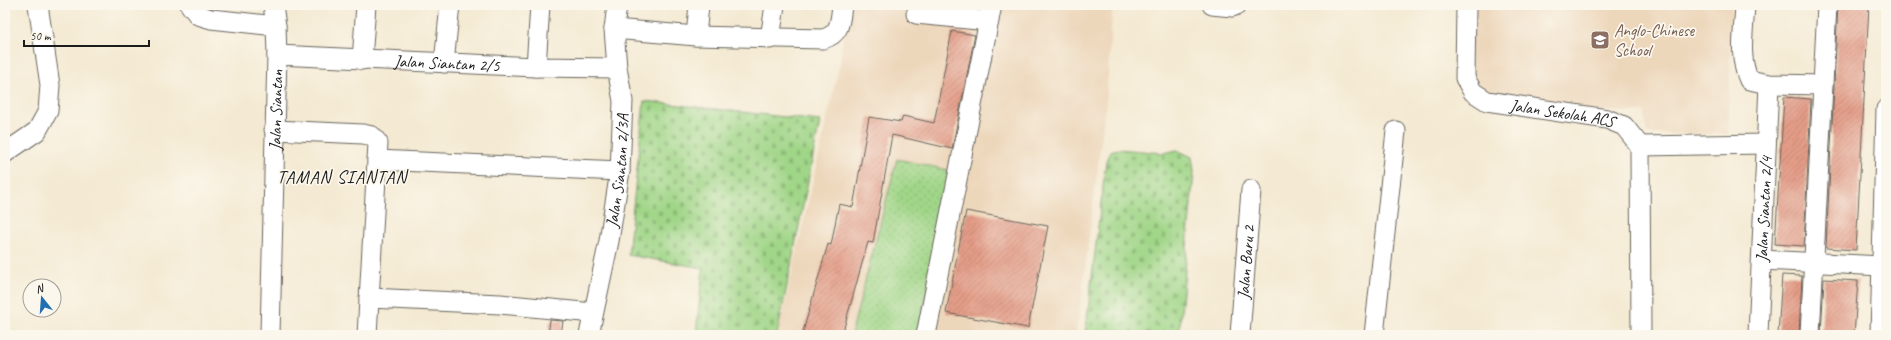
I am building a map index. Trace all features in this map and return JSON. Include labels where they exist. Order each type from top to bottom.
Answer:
[{"type":"street","points":[[5,153],[38,131],[48,111],[50,85],[38,5]]},
{"type":"street","points":[[190,5],[198,15],[211,19],[276,26]]},
{"type":"street","name":"Jalan Siantan","points":[[270,335],[277,55],[276,26],[273,5]]},
{"type":"street","points":[[362,60],[366,5]]},
{"type":"street","points":[[444,63],[450,5]]},
{"type":"street","points":[[536,67],[540,5]]},
{"type":"street","name":"Jalan Siantan 2/3A","points":[[588,335],[609,241],[620,171],[623,101],[617,68],[614,29],[617,5]]},
{"type":"street","points":[[696,36],[698,5]]},
{"type":"street","points":[[770,39],[775,5]]},
{"type":"street","points":[[614,29],[696,36],[770,39],[823,39],[831,37],[837,32],[842,5]]},
{"type":"street","points":[[1212,5],[1232,7],[1237,5]]},
{"type":"street","name":"Jalan Sekolah ACS","points":[[1466,5],[1465,78],[1473,92],[1487,102],[1607,119],[1624,126],[1640,146]]},
{"type":"street","points":[[1745,5],[1742,59],[1744,70],[1749,80],[1769,84],[1824,85]]},
{"type":"street","points":[[1810,335],[1827,5]]},
{"type":"street","points":[[916,14],[990,13],[926,335]]},
{"type":"street","name":"Jalan Siantan 2/5","points":[[277,55],[536,67],[617,68]]},
{"type":"street","name":"Jalan Siantan 2/4","points":[[1758,335],[1769,84]]},
{"type":"street","points":[[1880,335],[1886,109]]},
{"type":"street","points":[[274,130],[363,134],[372,136],[378,143],[367,335]]},
{"type":"street","points":[[1374,335],[1396,131]]},
{"type":"street","points":[[1641,335],[1640,146],[1766,144]]},
{"type":"street","points":[[377,160],[620,171]]},
{"type":"street","name":"Jalan Baru 2","points":[[1240,335],[1251,190]]},
{"type":"street","points":[[1762,260],[1882,266]]},
{"type":"street","points":[[369,298],[500,304],[593,314]]},
{"type":"shaded area","points":[[848,5],[1113,5],[1106,101],[1079,317],[1075,335],[778,335],[840,62]]},
{"type":"shaded area","name":"Anglo-Chinese School","points":[[1470,5],[1732,5],[1728,134],[1647,134],[1644,112],[1492,108],[1470,75]]},
{"type":"green space","points":[[644,101],[820,121],[777,335],[696,334],[703,268],[628,255]]},
{"type":"green space","points":[[1118,149],[1164,153],[1177,150],[1192,157],[1194,171],[1179,335],[1085,335],[1106,161],[1110,151]]},
{"type":"green space","points":[[897,159],[953,171],[918,335],[851,335]]},
{"type":"building","points":[[1838,5],[1869,5],[1856,250],[1826,248]]},
{"type":"building","points":[[952,31],[975,35],[952,149],[892,135],[873,243],[868,242],[842,335],[802,335],[828,244],[831,245],[839,204],[853,207],[869,117],[901,122],[903,116],[934,123]]},
{"type":"building","points":[[1784,97],[1811,99],[1804,246],[1775,244]]},
{"type":"building","points":[[966,211],[1048,226],[1028,328],[946,313]]},
{"type":"building","points":[[1782,275],[1802,276],[1799,335],[1778,335]]},
{"type":"building","points":[[1824,279],[1858,281],[1854,335],[1821,335]]},
{"type":"building","points":[[550,320],[563,321],[561,335],[548,335]]},
{"type":"place","name":"Anglo-Chinese School","points":[[1600,40]]},
{"type":"district","name":"TAMAN SIANTAN","points":[[342,177]]}]
